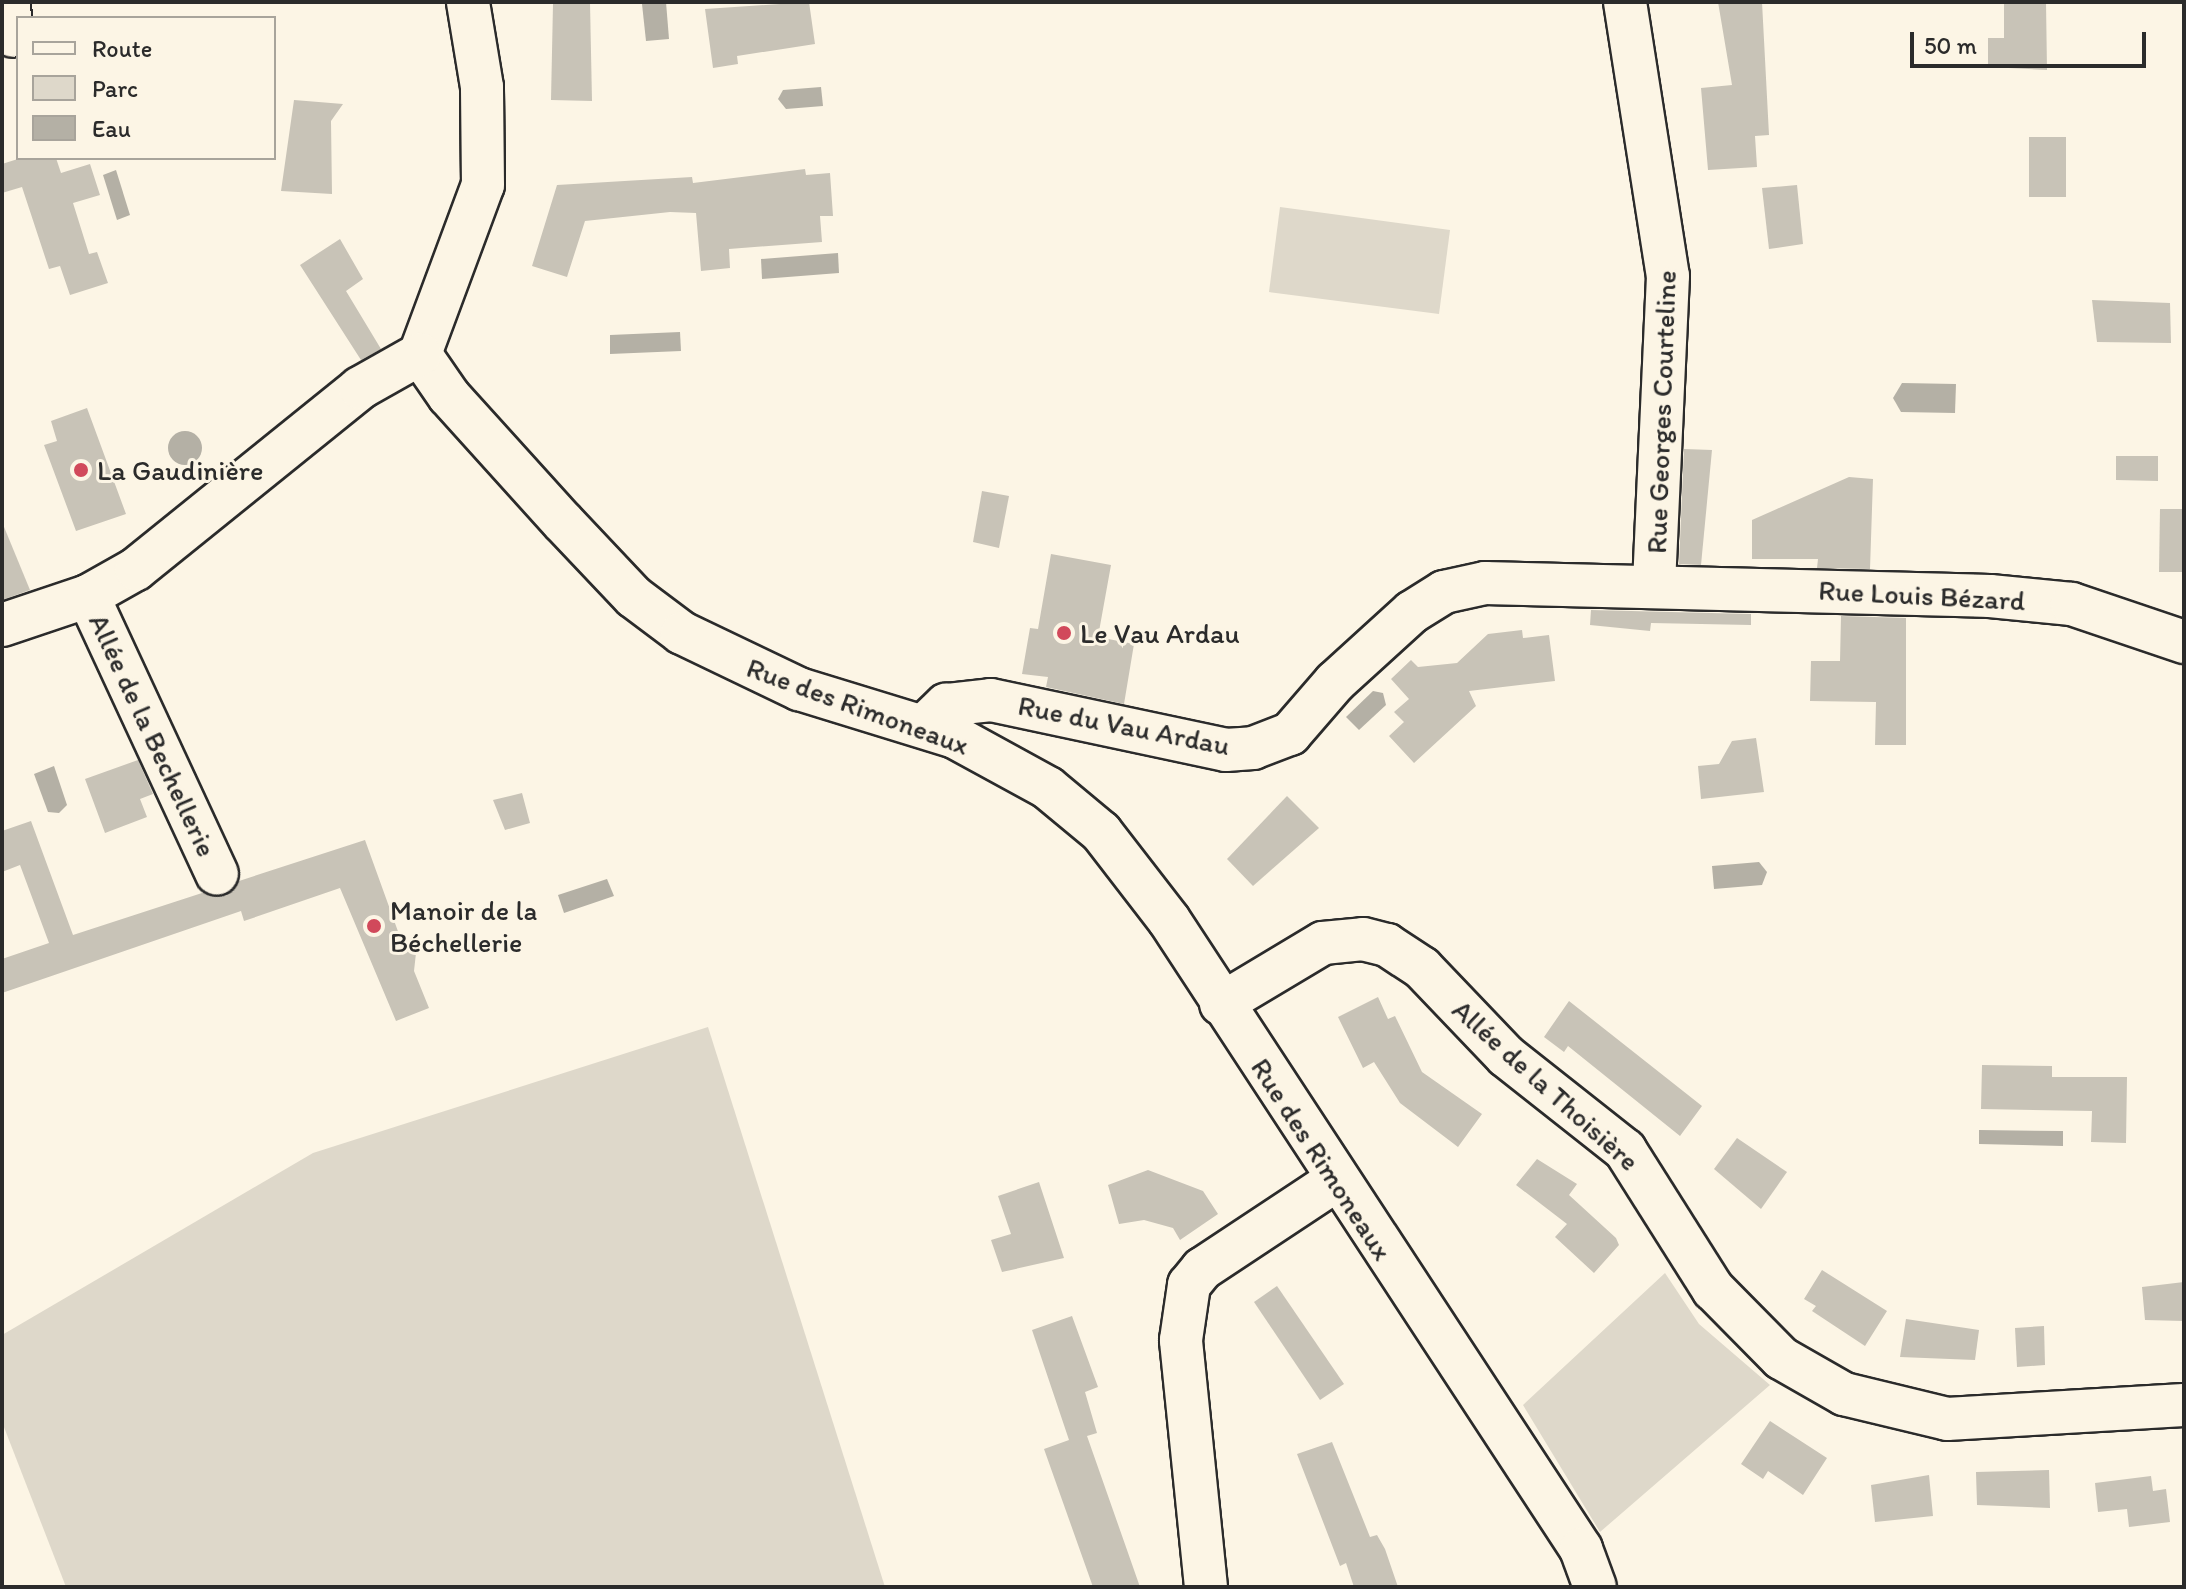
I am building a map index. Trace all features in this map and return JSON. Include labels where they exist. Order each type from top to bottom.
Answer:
[{"type":"street","points":[[2,625],[88,596],[181,538],[360,388],[420,354],[483,185],[482,87],[468,2]]},
{"type":"street","name":"Rue Georges Courteline","points":[[1625,2],[1668,276],[1654,585]]},
{"type":"street","name":"Rue des Rimoneaux","points":[[420,354],[449,396],[563,522],[634,597],[682,633],[799,689],[926,724],[1048,788],[1101,832],[1169,920],[1335,1181],[1581,1549],[1595,1587]]},
{"type":"street","name":"Rue du Vau Ardau","points":[[926,724],[946,705],[991,700],[1226,750],[1253,748],[1290,734],[1346,672],[1412,612],[1444,592],[1485,583],[1654,585]]},
{"type":"street","name":"Rue Louis Bézard","points":[[1654,585],[2072,604],[2184,642]]},
{"type":"street","name":"Allée de la Bechellerie","points":[[88,596],[217,874]]},
{"type":"street","name":"Allée de la Thoisière","points":[[1221,1004],[1323,943],[1363,939],[1387,945],[1422,968],[1506,1056],[1625,1150],[1713,1289],[1781,1358],[1844,1394],[1947,1419],[2184,1405]]},
{"type":"street","points":[[1206,1587],[1181,1340],[1189,1285],[1202,1269],[1335,1181]]},
{"type":"green space","points":[[1280,207],[1450,230],[1439,314],[1269,292]]},
{"type":"green space","points":[[708,1027],[885,1587],[66,1587],[2,1422],[2,1335],[313,1153]]},
{"type":"green space","points":[[1665,1273],[1699,1324],[1770,1385],[1600,1532],[1523,1405]]},
{"type":"water","points":[[666,2],[669,39],[646,41],[642,4]]},
{"type":"water","points":[[821,87],[823,106],[786,109],[778,99],[783,90]]},
{"type":"water","points":[[116,170],[130,215],[117,220],[103,175]]},
{"type":"water","points":[[838,253],[839,273],[762,279],[761,259]]},
{"type":"water","points":[[680,332],[681,351],[610,354],[610,335]]},
{"type":"water","points":[[1902,383],[1956,384],[1955,413],[1901,412],[1893,398]]},
{"type":"water","points":[[185,431],[197,436],[202,448],[197,460],[185,465],[173,460],[168,448],[173,436]]},
{"type":"water","points":[[1373,691],[1383,693],[1386,705],[1359,730],[1346,717]]},
{"type":"water","points":[[54,766],[67,805],[59,813],[48,812],[34,774]]},
{"type":"water","points":[[1759,862],[1767,872],[1762,885],[1714,889],[1712,866]]},
{"type":"water","points":[[607,879],[614,896],[564,913],[558,895]]},
{"type":"water","points":[[1979,1130],[2063,1131],[2063,1146],[1979,1144]]},
{"type":"building","points":[[809,2],[815,44],[737,56],[738,64],[713,68],[705,9]]},
{"type":"building","points":[[1718,2],[1762,2],[1769,135],[1755,136],[1757,167],[1708,170],[1701,88],[1732,85]]},
{"type":"building","points":[[2004,2],[2046,2],[2047,70],[1988,67],[1988,38],[2004,38]]},
{"type":"building","points":[[590,3],[592,101],[551,100],[553,4]]},
{"type":"building","points":[[294,100],[343,104],[331,121],[332,194],[281,191]]},
{"type":"building","points":[[2029,137],[2066,137],[2066,197],[2029,197]]},
{"type":"building","points":[[16,160],[57,160],[61,173],[90,164],[100,195],[73,203],[89,254],[97,252],[108,283],[70,295],[60,266],[49,269],[22,187],[2,193],[2,164]]},
{"type":"building","points":[[805,169],[806,175],[830,173],[833,216],[820,216],[822,242],[729,249],[730,268],[701,271],[696,213],[670,212],[585,221],[567,277],[532,266],[557,185],[692,177],[693,183]]},
{"type":"building","points":[[1797,185],[1803,244],[1769,249],[1762,188]]},
{"type":"building","points":[[340,239],[363,279],[346,291],[381,349],[361,360],[300,265]]},
{"type":"building","points":[[2092,300],[2170,303],[2171,343],[2097,342]]},
{"type":"building","name":"La Gaudinière","points":[[87,408],[126,514],[76,531],[44,445],[57,441],[51,421]]},
{"type":"building","points":[[1684,449],[1712,450],[1701,565],[1679,564]]},
{"type":"building","points":[[2116,456],[2158,456],[2158,481],[2116,480]]},
{"type":"building","points":[[1849,477],[1873,479],[1870,569],[1817,568],[1818,559],[1752,559],[1752,520]]},
{"type":"building","points":[[982,491],[1009,496],[999,548],[973,542]]},
{"type":"building","points":[[2160,509],[2184,509],[2184,572],[2159,572]]},
{"type":"building","points":[[2,522],[30,590],[2,600]]},
{"type":"building","name":"Le Vau Ardau","points":[[1051,554],[1111,565],[1098,637],[1134,644],[1124,704],[1046,687],[1048,677],[1022,674],[1030,628],[1038,629]]},
{"type":"building","points":[[1591,610],[1751,614],[1751,625],[1651,623],[1650,631],[1590,625]]},
{"type":"building","points":[[1841,616],[1906,618],[1906,745],[1875,745],[1876,702],[1810,701],[1811,661],[1840,661]]},
{"type":"building","points":[[1522,630],[1523,638],[1549,635],[1555,681],[1469,691],[1476,706],[1414,763],[1389,736],[1404,722],[1394,712],[1409,699],[1391,679],[1411,660],[1418,667],[1457,663],[1488,634]]},
{"type":"building","points":[[1756,738],[1764,792],[1701,799],[1698,766],[1719,764],[1732,741]]},
{"type":"building","points":[[138,760],[153,794],[140,799],[147,817],[105,833],[85,779]]},
{"type":"building","points":[[522,793],[530,823],[505,830],[493,800]]},
{"type":"building","points":[[1287,796],[1319,828],[1253,886],[1227,859]]},
{"type":"building","points":[[31,821],[73,935],[202,893],[226,896],[239,881],[365,840],[400,937],[416,953],[414,971],[429,1008],[396,1021],[340,888],[244,921],[241,911],[2,993],[2,959],[49,943],[20,865],[2,872],[2,831]]},
{"type":"building","points":[[1378,997],[1388,1019],[1395,1016],[1422,1072],[1482,1114],[1458,1147],[1400,1103],[1374,1062],[1363,1068],[1338,1017]]},
{"type":"building","points":[[1569,1001],[1702,1106],[1680,1136],[1568,1046],[1564,1052],[1544,1037]]},
{"type":"building","points":[[1982,1065],[2052,1066],[2052,1077],[2127,1077],[2126,1143],[2091,1142],[2092,1111],[1981,1109]]},
{"type":"building","points":[[1737,1138],[1787,1172],[1761,1209],[1714,1169]]},
{"type":"building","points":[[1537,1159],[1577,1184],[1569,1195],[1616,1238],[1619,1245],[1594,1273],[1555,1237],[1567,1224],[1516,1185]]},
{"type":"building","points":[[1148,1170],[1203,1191],[1218,1214],[1180,1240],[1173,1228],[1144,1220],[1119,1224],[1108,1185]]},
{"type":"building","points":[[1039,1182],[1064,1258],[1002,1272],[991,1240],[1011,1234],[998,1196]]},
{"type":"building","points":[[1822,1270],[1887,1311],[1865,1346],[1812,1311],[1816,1306],[1804,1299]]},
{"type":"building","points":[[2184,1282],[2184,1321],[2145,1320],[2142,1287]]},
{"type":"building","points":[[1277,1286],[1344,1384],[1320,1400],[1254,1302]]},
{"type":"building","points":[[1072,1316],[1098,1387],[1085,1392],[1097,1433],[1087,1436],[1140,1587],[1093,1587],[1044,1449],[1069,1440],[1032,1330]]},
{"type":"building","points":[[1906,1319],[1979,1330],[1975,1360],[1900,1357]]},
{"type":"building","points":[[2044,1326],[2045,1365],[2017,1367],[2015,1328]]},
{"type":"building","points":[[1770,1421],[1827,1458],[1803,1495],[1768,1471],[1763,1479],[1741,1464]]},
{"type":"building","points":[[1332,1442],[1370,1537],[1377,1535],[1385,1549],[1398,1587],[1354,1587],[1346,1563],[1340,1566],[1297,1454]]},
{"type":"building","points":[[2049,1470],[2050,1508],[1977,1505],[1976,1472]]},
{"type":"building","points":[[1929,1475],[1933,1516],[1875,1522],[1871,1485]]},
{"type":"building","points":[[2151,1476],[2153,1491],[2166,1489],[2170,1522],[2129,1527],[2127,1509],[2098,1512],[2095,1483]]},
{"type":"place","name":"La Gaudinière","points":[[81,470]]},
{"type":"place","name":"Le Vau Ardau","points":[[1064,633]]},
{"type":"place","name":"Manoir de la Béchellerie","points":[[374,926]]}]
